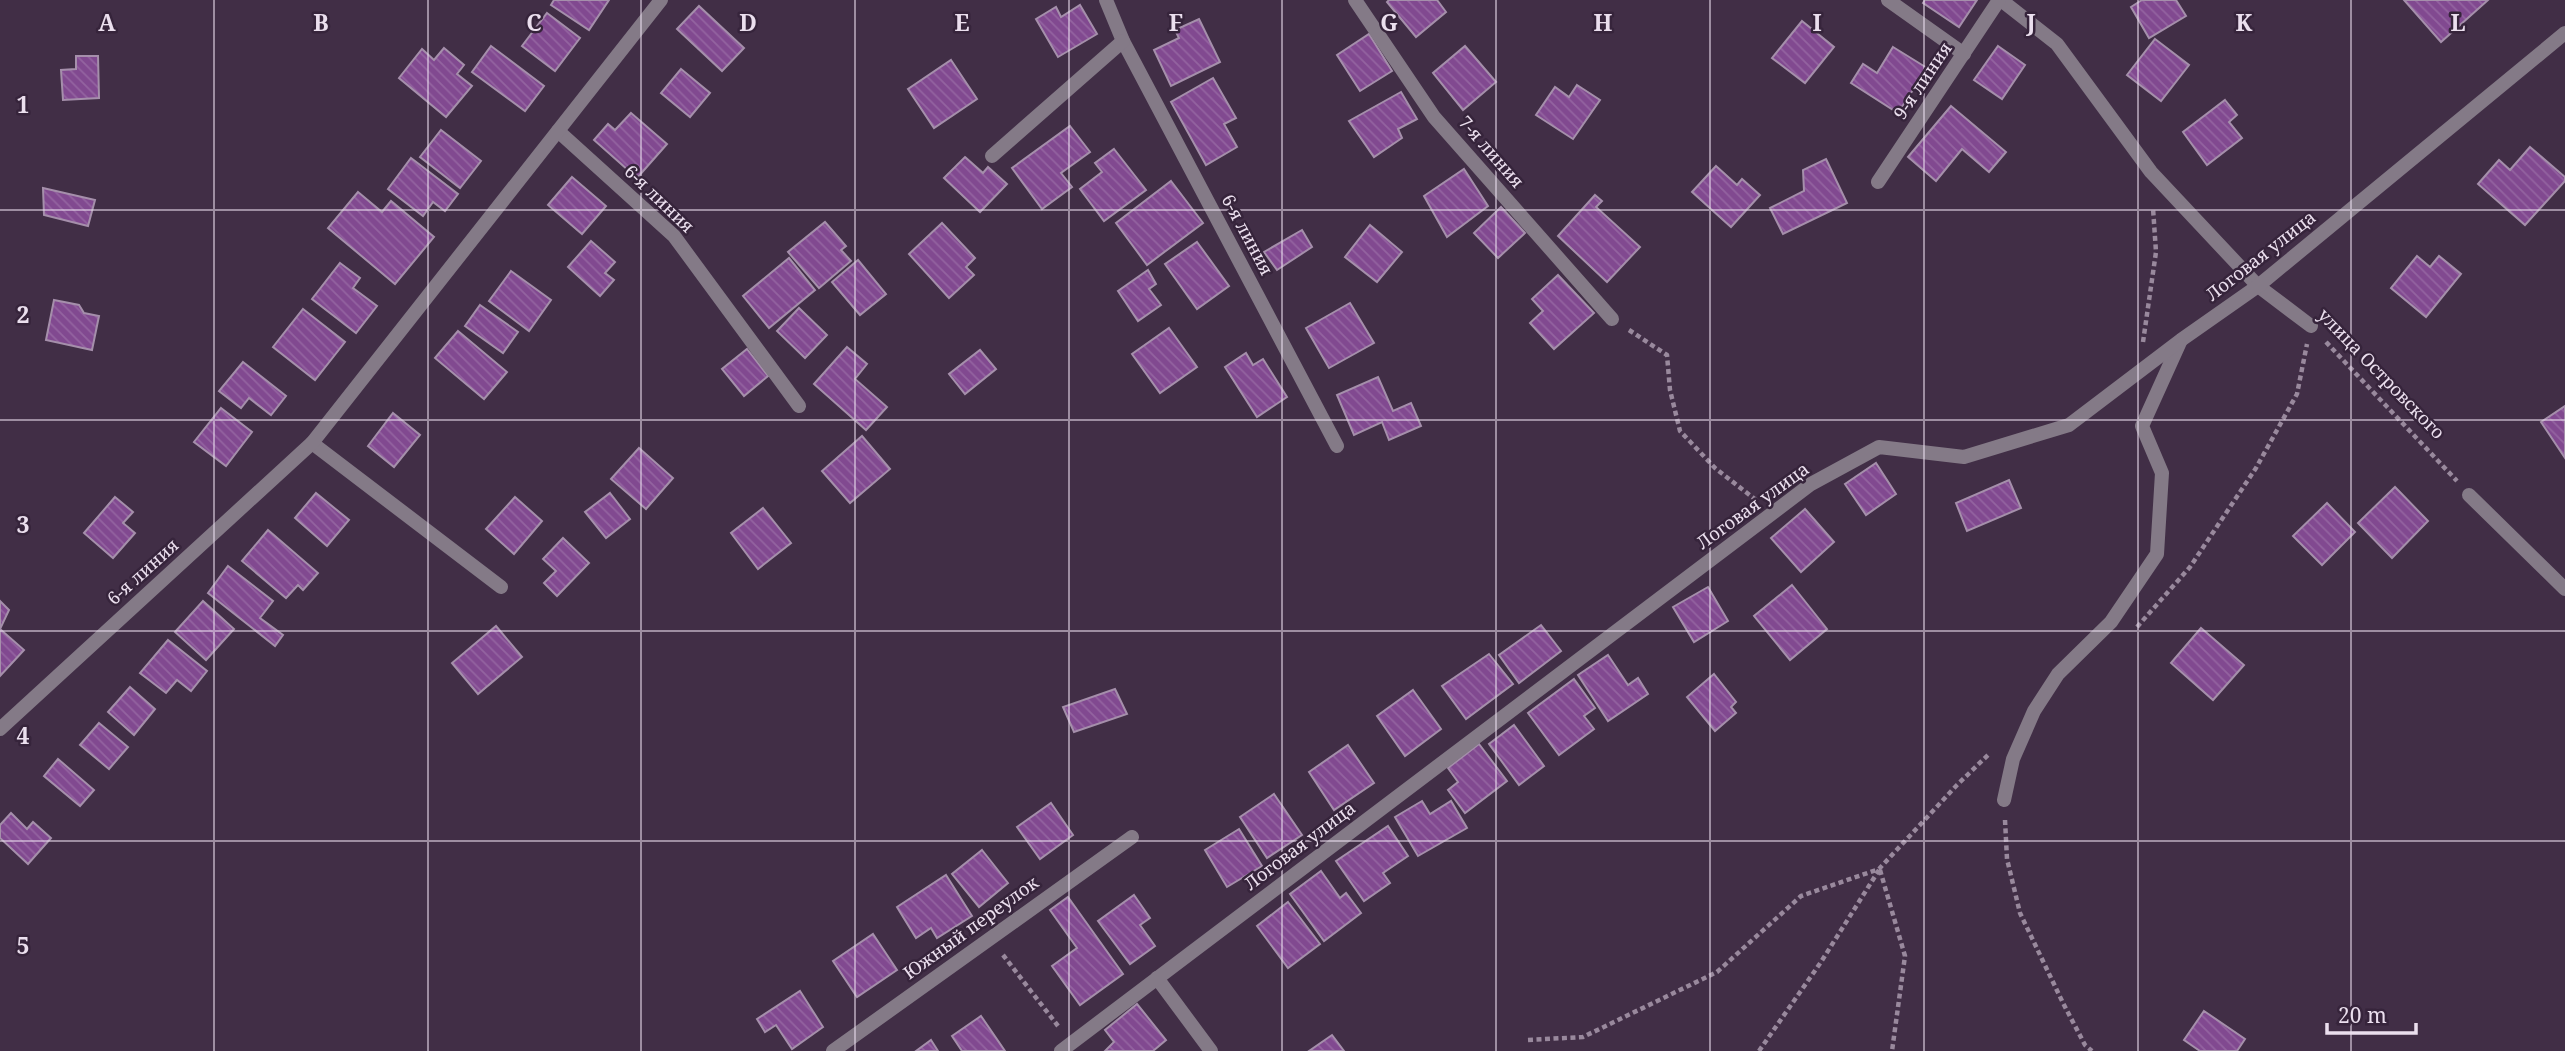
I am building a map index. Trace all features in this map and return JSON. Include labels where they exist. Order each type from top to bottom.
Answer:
[{"type":"street","name":"6-я линия","points":[[0,729],[312,443],[661,0]]},
{"type":"street","name":"6-я линия","points":[[1106,0],[1123,41],[1337,446]]},
{"type":"street","name":"7-я линия","points":[[1355,0],[1434,117],[1612,319]]},
{"type":"street","points":[[1888,0],[1964,54]]},
{"type":"street","name":"9-я линия","points":[[1878,182],[2000,0]]},
{"type":"street","name":"улица Островского","points":[[2000,0],[2057,44],[2151,172],[2258,286],[2311,326]]},
{"type":"street","name":"Логовая улица","points":[[1066,1047],[1811,484],[1879,447],[1964,457],[2069,425],[2181,340],[2258,286],[2565,33]]},
{"type":"street","points":[[992,156],[1123,41]]},
{"type":"street","name":"6-я линия","points":[[558,131],[674,236],[799,406]]},
{"type":"street","points":[[2004,800],[2013,759],[2034,711],[2059,674],[2111,622],[2157,554],[2162,473],[2143,426],[2181,340]]},
{"type":"street","points":[[312,443],[501,587]]},
{"type":"street","points":[[2469,495],[2565,589]]},
{"type":"street","name":"Южный переулок","points":[[833,1051],[1132,836]]},
{"type":"street","points":[[1157,978],[1211,1051]]},
{"type":"path","points":[[2138,372],[2156,252],[2151,172]]},
{"type":"path","points":[[1612,319],[1667,355],[1670,390],[1680,431],[1715,468],[1774,513]]},
{"type":"path","points":[[2129,635],[2190,567],[2256,468],[2297,394],[2311,326]]},
{"type":"path","name":"улица Островского","points":[[2311,326],[2469,495]]},
{"type":"path","points":[[1759,1051],[1821,962],[1880,869],[1957,785],[1996,748]]},
{"type":"path","points":[[2004,800],[2007,859],[2020,913],[2063,1003],[2085,1045],[2092,1051]]},
{"type":"path","points":[[1528,1040],[1583,1037],[1717,972],[1801,896],[1880,869]]},
{"type":"path","points":[[1880,869],[1905,956],[1892,1051]]},
{"type":"path","points":[[990,939],[1066,1047]]},
{"type":"building","points":[[554,0],[609,0],[589,30],[551,5]]},
{"type":"building","points":[[1437,0],[1446,12],[1416,37],[1387,2]]},
{"type":"building","points":[[1925,0],[1977,0],[1959,27],[1923,3]]},
{"type":"building","points":[[2142,0],[2176,0],[2186,16],[2149,38],[2131,7]]},
{"type":"building","points":[[2404,0],[2488,0],[2441,42]]},
{"type":"building","points":[[1080,5],[1097,34],[1058,57],[1036,19],[1056,7],[1061,17]]},
{"type":"building","points":[[699,6],[744,48],[722,71],[677,29]]},
{"type":"building","points":[[547,13],[580,38],[555,71],[522,46]]},
{"type":"building","points":[[1199,19],[1220,62],[1171,86],[1154,50],[1179,38],[1175,30]]},
{"type":"building","points":[[1802,21],[1834,47],[1805,83],[1772,58]]},
{"type":"building","points":[[1369,34],[1392,71],[1360,91],[1337,55]]},
{"type":"building","points":[[2155,39],[2189,65],[2161,101],[2127,75]]},
{"type":"building","points":[[491,46],[544,86],[525,111],[472,72]]},
{"type":"building","points":[[1465,46],[1496,82],[1463,110],[1433,73]]},
{"type":"building","points":[[1998,46],[2025,65],[2002,99],[1974,80]]},
{"type":"building","points":[[1893,47],[1927,68],[1898,113],[1851,83],[1863,64],[1877,73]]},
{"type":"building","points":[[444,48],[464,65],[457,74],[472,86],[446,117],[399,78],[422,49],[434,60]]},
{"type":"building","points":[[76,56],[98,56],[99,98],[63,100],[61,70],[76,69]]},
{"type":"building","points":[[951,60],[977,99],[934,128],[908,89]]},
{"type":"building","points":[[681,69],[710,93],[690,117],[661,93]]},
{"type":"building","points":[[1213,78],[1236,118],[1224,124],[1237,147],[1206,165],[1171,102]]},
{"type":"building","points":[[1577,85],[1600,100],[1573,139],[1536,115],[1555,87],[1569,97]]},
{"type":"building","points":[[1401,92],[1417,119],[1398,129],[1402,138],[1374,157],[1349,121]]},
{"type":"building","points":[[2225,100],[2237,115],[2229,122],[2242,138],[2207,165],[2183,132]]},
{"type":"building","points":[[1951,106],[2006,152],[1989,172],[1962,149],[1936,181],[1908,157]]},
{"type":"building","points":[[631,113],[667,144],[637,178],[594,140],[608,124],[615,130]]},
{"type":"building","points":[[1070,126],[1090,152],[1061,173],[1072,187],[1042,209],[1012,168]]},
{"type":"building","points":[[441,130],[481,161],[460,188],[420,157]]},
{"type":"building","points":[[2530,147],[2565,177],[2565,181],[2525,225],[2478,184],[2499,160],[2510,170]]},
{"type":"building","points":[[1114,149],[1146,190],[1104,221],[1080,189],[1102,172],[1095,163]]},
{"type":"building","points":[[965,157],[983,173],[988,167],[1007,184],[980,212],[944,178]]},
{"type":"building","points":[[411,158],[458,194],[445,211],[433,202],[423,216],[388,189]]},
{"type":"building","points":[[1826,159],[1847,203],[1783,234],[1770,208],[1804,191],[1803,170]]},
{"type":"building","points":[[1716,166],[1737,185],[1742,179],[1760,195],[1731,227],[1692,192]]},
{"type":"building","points":[[1464,169],[1488,206],[1447,237],[1424,196]]},
{"type":"building","points":[[572,177],[606,206],[582,234],[548,205]]},
{"type":"building","points":[[1171,181],[1203,223],[1147,265],[1116,223]]},
{"type":"building","points":[[43,188],[95,200],[88,226],[44,215]]},
{"type":"building","points":[[358,192],[382,212],[391,201],[434,237],[395,284],[328,228]]},
{"type":"building","points":[[1595,195],[1602,201],[1596,207],[1640,247],[1607,282],[1558,236]]},
{"type":"building","points":[[1501,207],[1525,233],[1498,258],[1474,233]]},
{"type":"building","points":[[825,222],[846,246],[841,250],[851,261],[819,288],[788,252]]},
{"type":"building","points":[[942,223],[975,258],[966,267],[974,275],[949,298],[909,254]]},
{"type":"building","points":[[1370,225],[1402,252],[1377,282],[1345,257]]},
{"type":"building","points":[[1302,230],[1312,247],[1277,270],[1264,252]]},
{"type":"building","points":[[591,241],[615,262],[605,273],[614,280],[600,296],[568,267]]},
{"type":"building","points":[[1197,242],[1229,286],[1197,309],[1165,264]]},
{"type":"building","points":[[2417,256],[2430,267],[2439,256],[2461,274],[2426,317],[2391,288]]},
{"type":"building","points":[[789,258],[815,290],[769,328],[743,296]]},
{"type":"building","points":[[858,260],[886,294],[860,315],[832,282]]},
{"type":"building","points":[[340,263],[360,278],[353,288],[377,306],[356,333],[312,299]]},
{"type":"building","points":[[1148,270],[1156,284],[1149,289],[1161,305],[1138,321],[1118,291]]},
{"type":"building","points":[[511,271],[551,300],[529,331],[489,301]]},
{"type":"building","points":[[1558,275],[1594,313],[1554,349],[1530,323],[1543,311],[1532,299]]},
{"type":"building","points":[[54,300],[79,305],[84,313],[99,316],[92,350],[46,340]]},
{"type":"building","points":[[1350,303],[1374,343],[1329,368],[1306,328]]},
{"type":"building","points":[[480,305],[518,332],[503,353],[465,326]]},
{"type":"building","points":[[799,308],[827,335],[805,358],[777,331]]},
{"type":"building","points":[[303,309],[345,342],[315,380],[273,347]]},
{"type":"building","points":[[1169,328],[1197,367],[1160,393],[1132,354]]},
{"type":"building","points":[[458,331],[507,372],[484,399],[435,358]]},
{"type":"building","points":[[847,347],[867,364],[855,379],[887,407],[866,430],[814,384]]},
{"type":"building","points":[[747,349],[768,376],[744,396],[722,369]]},
{"type":"building","points":[[980,350],[996,369],[965,394],[949,374]]},
{"type":"building","points":[[1246,353],[1253,365],[1263,359],[1287,397],[1257,417],[1225,367]]},
{"type":"building","points":[[243,362],[286,396],[271,415],[249,398],[241,408],[219,391]]},
{"type":"building","points":[[1378,377],[1393,411],[1411,403],[1421,426],[1389,440],[1382,422],[1354,435],[1337,395]]},
{"type":"building","points":[[2565,406],[2565,458],[2541,422]]},
{"type":"building","points":[[221,408],[252,432],[226,466],[194,442]]},
{"type":"building","points":[[393,413],[420,435],[394,467],[368,446]]},
{"type":"building","points":[[862,436],[890,469],[850,503],[822,471]]},
{"type":"building","points":[[639,448],[673,478],[646,509],[611,479]]},
{"type":"building","points":[[1876,463],[1896,494],[1866,515],[1845,484]]},
{"type":"building","points":[[2009,480],[2021,508],[1967,531],[1956,503]]},
{"type":"building","points":[[2395,487],[2428,521],[2392,558],[2358,523]]},
{"type":"building","points":[[316,493],[349,520],[327,546],[295,518]]},
{"type":"building","points":[[610,493],[630,519],[606,538],[585,512]]},
{"type":"building","points":[[115,497],[133,512],[123,523],[135,533],[113,558],[84,533]]},
{"type":"building","points":[[515,497],[542,521],[514,554],[486,529]]},
{"type":"building","points":[[2327,503],[2355,532],[2322,565],[2293,536]]},
{"type":"building","points":[[763,508],[791,543],[758,569],[731,533]]},
{"type":"building","points":[[1805,509],[1834,542],[1801,572],[1771,538]]},
{"type":"building","points":[[268,530],[318,573],[303,590],[298,585],[286,598],[242,561]]},
{"type":"building","points":[[563,538],[589,563],[557,596],[544,583],[556,571],[543,559]]},
{"type":"building","points":[[228,566],[273,601],[260,618],[283,635],[275,646],[208,593]]},
{"type":"building","points":[[1792,585],[1827,629],[1790,660],[1754,616]]},
{"type":"building","points":[[1708,587],[1728,621],[1694,642],[1673,607]]},
{"type":"building","points":[[0,601],[9,610],[0,629]]},
{"type":"building","points":[[203,601],[234,629],[206,660],[175,632]]},
{"type":"building","points":[[1541,625],[1561,651],[1519,683],[1499,655]]},
{"type":"building","points":[[496,626],[522,657],[478,694],[452,663]]},
{"type":"building","points":[[2201,628],[2244,665],[2213,700],[2171,663]]},
{"type":"building","points":[[0,629],[24,650],[0,676]]},
{"type":"building","points":[[168,640],[207,671],[191,691],[177,680],[166,693],[140,673]]},
{"type":"building","points":[[1489,654],[1513,684],[1466,719],[1442,686]]},
{"type":"building","points":[[1608,655],[1628,685],[1638,678],[1648,694],[1608,721],[1578,675]]},
{"type":"building","points":[[1714,674],[1736,702],[1731,707],[1736,713],[1715,731],[1687,697]]},
{"type":"building","points":[[1574,679],[1595,708],[1584,716],[1594,729],[1559,755],[1528,713]]},
{"type":"building","points":[[130,687],[155,709],[134,735],[108,712]]},
{"type":"building","points":[[1115,689],[1127,714],[1074,732],[1063,707]]},
{"type":"building","points":[[1413,690],[1441,729],[1405,756],[1377,716]]},
{"type":"building","points":[[99,723],[128,747],[109,769],[80,745]]},
{"type":"building","points":[[1514,725],[1544,766],[1519,785],[1489,744]]},
{"type":"building","points":[[1479,744],[1507,781],[1465,813],[1448,790],[1458,782],[1448,768]]},
{"type":"building","points":[[1348,745],[1374,783],[1334,810],[1309,772]]},
{"type":"building","points":[[58,759],[94,790],[80,806],[44,776]]},
{"type":"building","points":[[1274,794],[1302,835],[1267,858],[1240,817]]},
{"type":"building","points":[[1422,801],[1430,814],[1451,801],[1467,828],[1418,856],[1395,817]]},
{"type":"building","points":[[1051,803],[1073,835],[1040,859],[1017,827]]},
{"type":"building","points":[[11,813],[27,829],[33,822],[51,838],[28,864],[0,838],[0,825]]},
{"type":"building","points":[[1388,826],[1408,856],[1383,873],[1390,883],[1364,901],[1336,861]]},
{"type":"building","points":[[1239,829],[1262,866],[1227,887],[1205,850]]},
{"type":"building","points":[[982,850],[1008,883],[979,907],[952,874]]},
{"type":"building","points":[[1321,871],[1340,898],[1346,893],[1361,913],[1324,941],[1290,894]]},
{"type":"building","points":[[946,875],[972,916],[937,938],[931,928],[916,938],[897,907]]},
{"type":"building","points":[[1134,895],[1150,918],[1140,925],[1155,946],[1130,964],[1098,921]]},
{"type":"building","points":[[1068,897],[1123,974],[1080,1005],[1052,966],[1077,948],[1050,910]]},
{"type":"building","points":[[1288,902],[1320,944],[1288,968],[1257,926]]},
{"type":"building","points":[[873,934],[897,970],[857,997],[833,961]]},
{"type":"building","points":[[800,991],[823,1027],[792,1049],[776,1025],[765,1032],[757,1019]]},
{"type":"building","points":[[1137,1004],[1166,1040],[1153,1051],[1105,1051],[1114,1042],[1105,1030]]},
{"type":"building","points":[[2204,1011],[2245,1039],[2237,1051],[2200,1051],[2184,1040]]},
{"type":"building","points":[[981,1016],[1005,1051],[962,1051],[952,1036]]},
{"type":"building","points":[[1332,1035],[1344,1051],[1309,1051]]},
{"type":"building","points":[[931,1040],[938,1051],[916,1051]]}]
